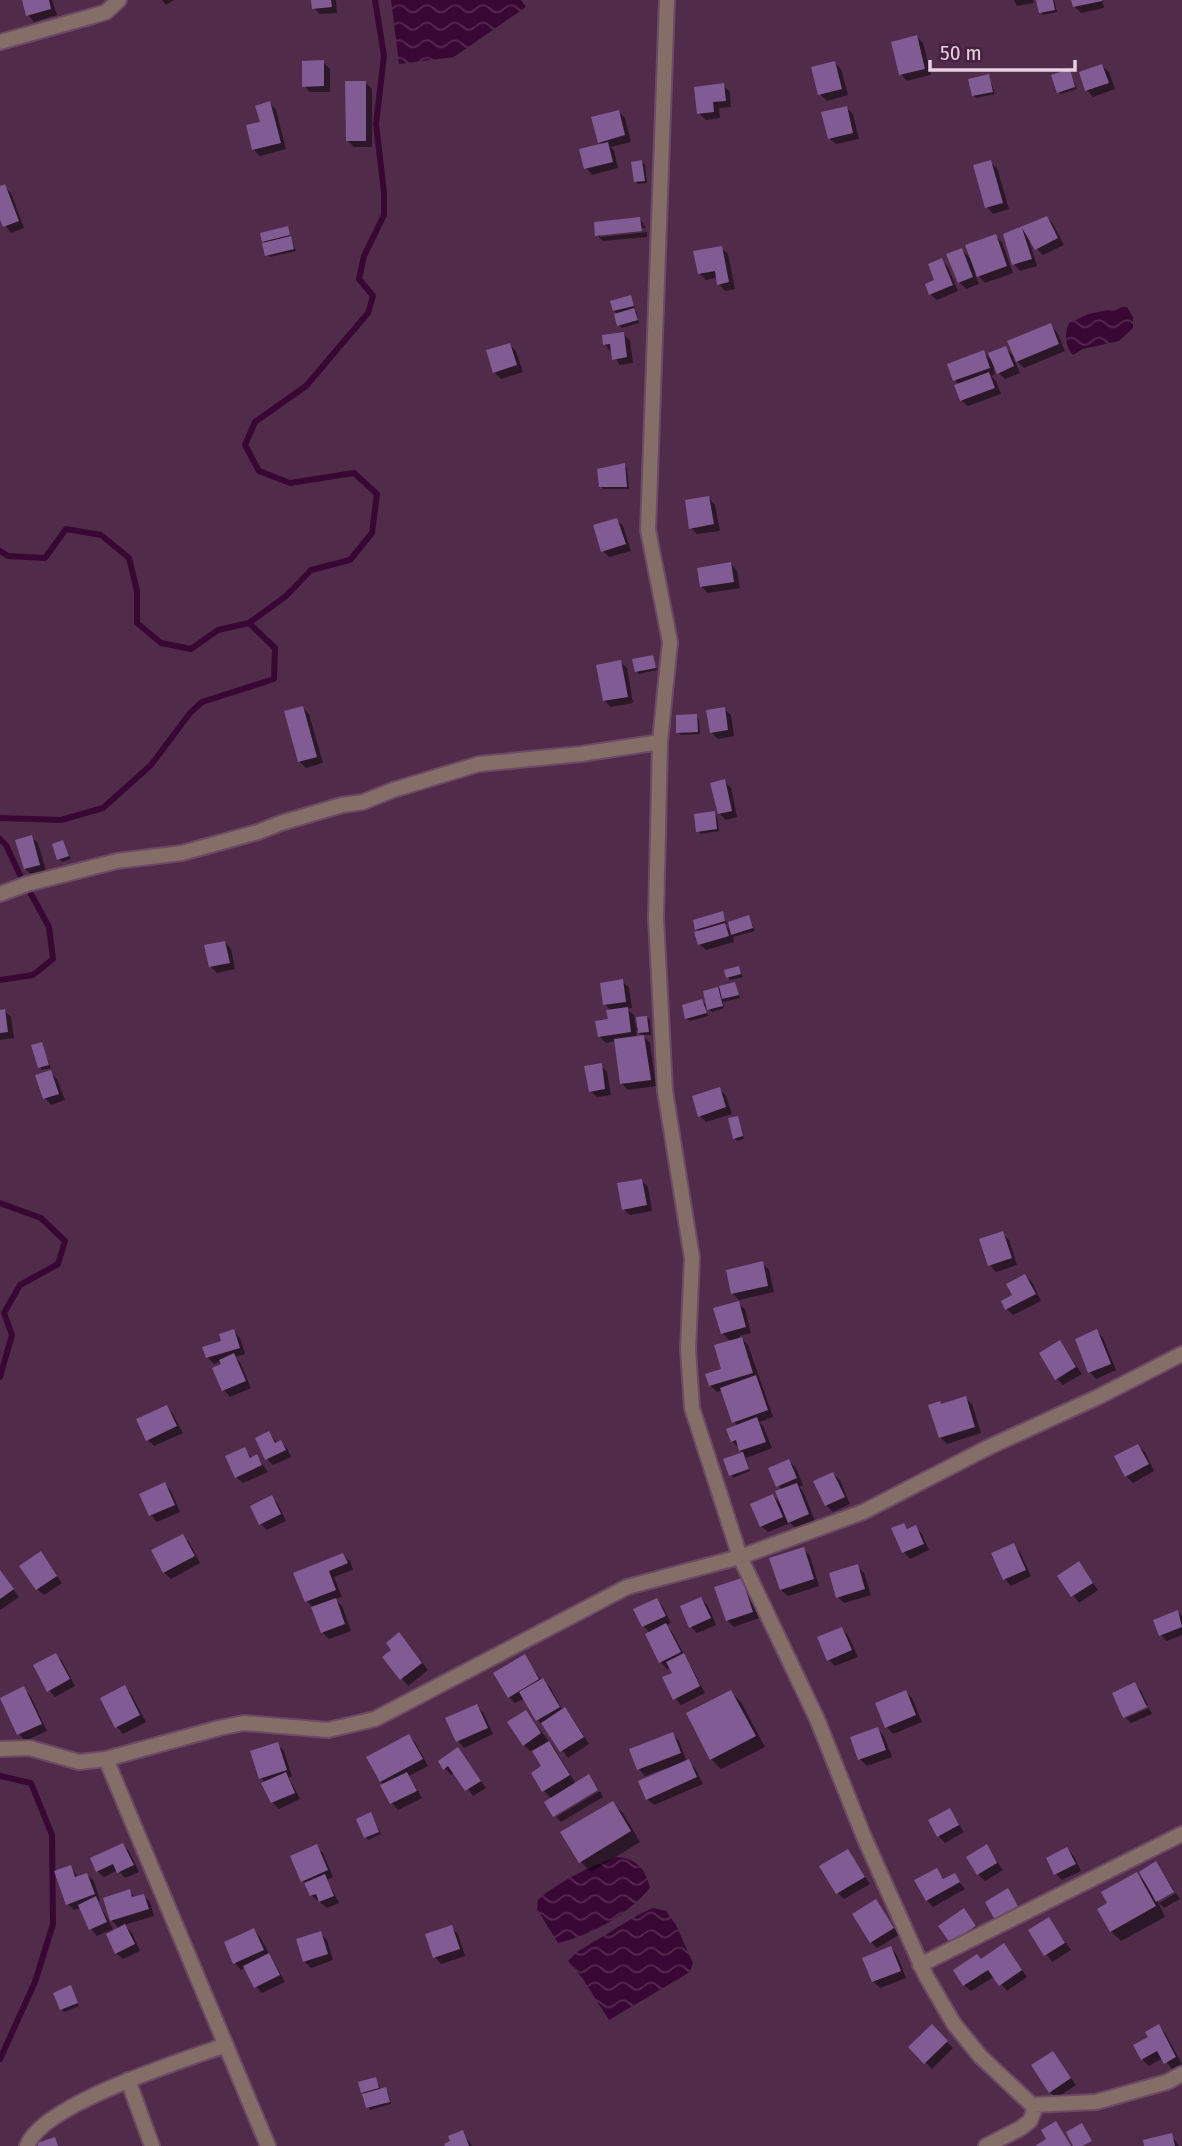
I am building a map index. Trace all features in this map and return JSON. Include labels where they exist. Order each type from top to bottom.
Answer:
[{"type":"street","points":[[0,42],[106,12],[119,0]]},
{"type":"street","points":[[667,0],[648,530],[670,642],[660,742],[656,918],[665,1091],[692,1258],[688,1349],[692,1408],[740,1557],[817,1719],[864,1837],[920,1965],[954,2024],[980,2056],[1032,2105],[1034,2111],[1030,2121],[986,2146]]},
{"type":"street","points":[[0,894],[27,884],[117,861],[182,853],[342,805],[363,802],[393,790],[480,764],[581,754],[660,742]]},
{"type":"street","points":[[0,1749],[30,1748],[79,1762],[106,1759],[244,1723],[328,1730],[375,1719],[627,1587],[740,1557],[863,1512],[989,1447],[1098,1397],[1182,1354]]},
{"type":"street","points":[[106,1759],[268,2146]]},
{"type":"street","points":[[920,1965],[1182,1834]]},
{"type":"street","points":[[27,2146],[30,2137],[48,2123],[107,2088],[226,2045]]},
{"type":"street","points":[[1032,2105],[1096,2102],[1182,2074]]},
{"type":"street","points":[[128,2080],[152,2146]]},
{"type":"water","points":[[391,0],[521,0],[526,7],[454,57],[399,64]]},
{"type":"water","points":[[1127,307],[1133,317],[1133,328],[1119,341],[1083,349],[1073,355],[1066,340],[1069,323],[1088,314]]},
{"type":"water","points":[[616,1857],[639,1866],[646,1875],[650,1888],[631,1907],[608,1923],[558,1943],[537,1909],[538,1900],[575,1875]]},
{"type":"water","points":[[653,1908],[666,1911],[676,1925],[693,1963],[690,1972],[609,2020],[568,1961],[577,1952]]},
{"type":"building","points":[[22,0],[49,0],[51,9],[26,16]]},
{"type":"building","points":[[311,0],[331,0],[332,7],[312,9]]},
{"type":"building","points":[[1036,0],[1053,0],[1055,10],[1039,13]]},
{"type":"building","points":[[1071,0],[1102,0],[1102,1],[1073,7]]},
{"type":"building","points":[[917,35],[925,69],[899,75],[891,42]]},
{"type":"building","points":[[324,60],[324,86],[302,87],[302,61]]},
{"type":"building","points":[[835,61],[842,89],[818,95],[811,67]]},
{"type":"building","points":[[1102,64],[1109,83],[1085,91],[1079,72]]},
{"type":"building","points":[[1070,69],[1075,87],[1057,93],[1051,75]]},
{"type":"building","points":[[989,74],[993,92],[972,96],[968,79]]},
{"type":"building","points":[[345,81],[366,81],[366,141],[346,141]]},
{"type":"building","points":[[724,83],[726,101],[713,102],[714,112],[697,114],[694,87]]},
{"type":"building","points":[[270,101],[281,143],[252,150],[246,125],[260,122],[255,106]]},
{"type":"building","points":[[847,106],[853,133],[828,139],[821,112]]},
{"type":"building","points":[[619,110],[625,135],[598,143],[591,117]]},
{"type":"building","points":[[608,142],[613,162],[584,169],[579,149]]},
{"type":"building","points":[[642,160],[645,181],[634,182],[631,162]]},
{"type":"building","points":[[991,160],[1003,203],[985,208],[973,165]]},
{"type":"building","points":[[5,184],[19,221],[3,227],[0,220],[0,186]]},
{"type":"building","points":[[1047,216],[1058,238],[1035,250],[1022,228],[1032,259],[1012,265],[1003,234]]},
{"type":"building","points":[[640,217],[642,231],[595,236],[594,222]]},
{"type":"building","points":[[288,226],[290,235],[262,242],[260,233]]},
{"type":"building","points":[[996,234],[1007,266],[977,277],[965,245]]},
{"type":"building","points":[[291,236],[294,249],[265,256],[262,243]]},
{"type":"building","points":[[722,246],[729,282],[717,285],[715,271],[698,274],[693,251]]},
{"type":"building","points":[[962,248],[973,277],[958,283],[946,254]]},
{"type":"building","points":[[942,258],[953,285],[929,295],[925,284],[934,280],[928,264]]},
{"type":"building","points":[[631,295],[634,306],[613,311],[610,301]]},
{"type":"building","points":[[634,308],[638,320],[617,326],[614,314]]},
{"type":"building","points":[[1051,323],[1059,344],[1016,362],[1007,341]]},
{"type":"building","points":[[624,332],[627,357],[612,360],[610,344],[603,345],[602,335]]},
{"type":"building","points":[[510,343],[517,365],[493,373],[486,350]]},
{"type":"building","points":[[1006,346],[1014,366],[997,374],[988,353]]},
{"type":"building","points":[[984,350],[990,368],[953,381],[947,364]]},
{"type":"building","points":[[989,372],[995,388],[960,401],[954,385]]},
{"type":"building","points":[[625,463],[627,487],[599,487],[597,469]]},
{"type":"building","points":[[709,496],[714,524],[689,529],[685,500]]},
{"type":"building","points":[[617,518],[626,544],[601,552],[593,525]]},
{"type":"building","points":[[731,562],[734,582],[700,587],[697,568]]},
{"type":"building","points":[[653,655],[656,668],[635,672],[632,659]]},
{"type":"building","points":[[621,660],[628,697],[603,701],[596,665]]},
{"type":"building","points":[[303,706],[317,757],[298,762],[284,711]]},
{"type":"building","points":[[725,707],[728,730],[710,733],[706,710]]},
{"type":"building","points":[[697,714],[698,732],[676,733],[676,715]]},
{"type":"building","points":[[725,779],[732,811],[718,814],[710,783]]},
{"type":"building","points":[[715,811],[717,829],[696,832],[694,814]]},
{"type":"building","points":[[32,835],[40,865],[24,869],[15,840]]},
{"type":"building","points":[[63,840],[69,856],[57,860],[52,844]]},
{"type":"building","points":[[723,911],[725,921],[695,930],[693,920]]},
{"type":"building","points":[[749,915],[753,928],[731,935],[728,922]]},
{"type":"building","points":[[725,923],[729,936],[698,945],[694,932]]},
{"type":"building","points":[[225,941],[230,963],[209,967],[204,945]]},
{"type":"building","points":[[739,966],[741,974],[726,978],[724,970]]},
{"type":"building","points":[[623,979],[626,1002],[603,1005],[600,983]]},
{"type":"building","points":[[735,982],[739,995],[722,999],[719,986]]},
{"type":"building","points":[[718,987],[723,1006],[707,1010],[703,991]]},
{"type":"building","points":[[702,999],[707,1013],[685,1019],[682,1005]]},
{"type":"building","points":[[628,1007],[631,1032],[598,1037],[595,1021],[608,1019],[606,1010]]},
{"type":"building","points":[[5,1009],[8,1032],[0,1033],[0,1010]]},
{"type":"building","points":[[647,1016],[649,1032],[638,1033],[636,1017]]},
{"type":"building","points":[[644,1035],[651,1080],[620,1084],[614,1039]]},
{"type":"building","points":[[42,1042],[49,1065],[38,1068],[31,1045]]},
{"type":"building","points":[[602,1063],[605,1089],[589,1092],[584,1066]]},
{"type":"building","points":[[51,1070],[59,1094],[43,1099],[35,1075]]},
{"type":"building","points":[[720,1087],[726,1107],[698,1117],[692,1096]]},
{"type":"building","points":[[738,1116],[743,1136],[733,1139],[728,1118]]},
{"type":"building","points":[[642,1179],[647,1205],[622,1210],[617,1183]]},
{"type":"building","points":[[1003,1231],[1012,1258],[988,1266],[979,1239]]},
{"type":"building","points":[[763,1261],[768,1286],[731,1294],[726,1270]]},
{"type":"building","points":[[1025,1274],[1036,1294],[1005,1310],[1001,1301],[1012,1295],[1006,1284]]},
{"type":"building","points":[[739,1301],[746,1327],[721,1334],[713,1308]]},
{"type":"building","points":[[234,1329],[240,1348],[206,1358],[202,1347],[221,1341],[219,1334]]},
{"type":"building","points":[[1097,1329],[1111,1364],[1088,1373],[1075,1339]]},
{"type":"building","points":[[742,1337],[753,1373],[709,1386],[705,1374],[721,1369],[714,1345]]},
{"type":"building","points":[[1060,1340],[1076,1367],[1055,1380],[1039,1353]]},
{"type":"building","points":[[234,1353],[246,1381],[222,1391],[212,1368],[221,1364],[219,1360]]},
{"type":"building","points":[[756,1375],[768,1410],[732,1423],[720,1388]]},
{"type":"building","points":[[966,1396],[975,1427],[939,1438],[928,1405]]},
{"type":"building","points":[[167,1405],[177,1426],[146,1441],[136,1419]]},
{"type":"building","points":[[757,1417],[766,1442],[739,1451],[736,1440],[731,1442],[726,1429]]},
{"type":"building","points":[[269,1431],[275,1443],[281,1440],[286,1450],[265,1460],[255,1438]]},
{"type":"building","points":[[1138,1444],[1149,1464],[1125,1477],[1114,1456]]},
{"type":"building","points":[[245,1447],[250,1458],[257,1454],[262,1465],[235,1478],[225,1456]]},
{"type":"building","points":[[743,1452],[749,1469],[729,1476],[723,1459]]},
{"type":"building","points":[[789,1459],[797,1478],[776,1487],[768,1468]]},
{"type":"building","points":[[833,1472],[845,1497],[825,1506],[813,1481]]},
{"type":"building","points":[[165,1482],[175,1505],[149,1516],[139,1494]]},
{"type":"building","points":[[797,1483],[809,1514],[788,1523],[775,1491]]},
{"type":"building","points":[[773,1494],[783,1517],[760,1527],[750,1504]]},
{"type":"building","points":[[272,1495],[281,1514],[259,1525],[250,1506]]},
{"type":"building","points":[[904,1523],[907,1529],[916,1525],[924,1544],[902,1553],[891,1528]]},
{"type":"building","points":[[183,1534],[195,1556],[163,1573],[151,1550]]},
{"type":"building","points":[[1014,1543],[1026,1570],[1003,1580],[991,1553]]},
{"type":"building","points":[[804,1547],[814,1579],[780,1590],[769,1558]]},
{"type":"building","points":[[41,1551],[57,1576],[36,1590],[19,1566]]},
{"type":"building","points":[[343,1553],[348,1563],[329,1571],[336,1590],[305,1602],[293,1573]]},
{"type":"building","points":[[1079,1561],[1093,1583],[1071,1597],[1057,1576]]},
{"type":"building","points":[[858,1564],[865,1589],[836,1598],[829,1573]]},
{"type":"building","points":[[0,1570],[14,1589],[0,1599]]},
{"type":"building","points":[[742,1578],[753,1612],[726,1621],[714,1587]]},
{"type":"building","points":[[701,1597],[711,1618],[689,1628],[680,1606]]},
{"type":"building","points":[[336,1598],[345,1624],[321,1633],[311,1607]]},
{"type":"building","points":[[657,1598],[666,1616],[642,1627],[633,1609]]},
{"type":"building","points":[[1178,1610],[1182,1627],[1159,1636],[1153,1620]]},
{"type":"building","points":[[666,1623],[681,1652],[659,1663],[645,1634]]},
{"type":"building","points":[[842,1627],[852,1650],[827,1661],[817,1637]]},
{"type":"building","points":[[399,1632],[422,1663],[400,1680],[382,1657],[391,1650],[386,1643]]},
{"type":"building","points":[[56,1653],[70,1679],[47,1692],[33,1665]]},
{"type":"building","points":[[684,1653],[700,1686],[673,1700],[662,1677],[672,1673],[666,1662]]},
{"type":"building","points":[[525,1654],[539,1679],[508,1698],[493,1673]]},
{"type":"building","points":[[543,1678],[560,1707],[536,1721],[519,1692]]},
{"type":"building","points":[[1135,1682],[1147,1707],[1123,1718],[1112,1693]]},
{"type":"building","points":[[125,1685],[140,1715],[115,1728],[100,1698]]},
{"type":"building","points":[[24,1686],[42,1724],[17,1735],[0,1698]]},
{"type":"building","points":[[731,1690],[756,1736],[710,1760],[686,1713]]},
{"type":"building","points":[[906,1690],[916,1715],[885,1728],[875,1703]]},
{"type":"building","points":[[477,1704],[488,1728],[456,1742],[445,1718]]},
{"type":"building","points":[[565,1707],[584,1737],[560,1752],[541,1723]]},
{"type":"building","points":[[526,1710],[541,1733],[523,1746],[507,1722]]},
{"type":"building","points":[[878,1727],[886,1750],[858,1760],[850,1737]]},
{"type":"building","points":[[673,1732],[681,1753],[637,1770],[629,1749]]},
{"type":"building","points":[[409,1734],[423,1759],[380,1782],[366,1757]]},
{"type":"building","points":[[549,1741],[570,1775],[542,1792],[531,1773],[541,1766],[532,1751]]},
{"type":"building","points":[[278,1742],[287,1770],[259,1779],[250,1751]]},
{"type":"building","points":[[458,1747],[481,1781],[465,1791],[448,1766],[443,1770],[438,1761]]},
{"type":"building","points":[[689,1759],[697,1777],[646,1800],[638,1781]]},
{"type":"building","points":[[286,1772],[295,1793],[271,1803],[261,1783]]},
{"type":"building","points":[[407,1772],[417,1791],[390,1804],[380,1785]]},
{"type":"building","points":[[589,1774],[598,1790],[553,1817],[544,1802]]},
{"type":"building","points":[[613,1801],[631,1831],[579,1863],[560,1832]]},
{"type":"building","points":[[950,1808],[959,1825],[937,1837],[928,1820]]},
{"type":"building","points":[[371,1812],[379,1832],[364,1838],[356,1819]]},
{"type":"building","points":[[123,1843],[134,1865],[117,1873],[113,1864],[96,1872],[90,1858]]},
{"type":"building","points":[[317,1844],[328,1870],[301,1882],[290,1856]]},
{"type":"building","points":[[987,1844],[997,1863],[977,1875],[966,1857]]},
{"type":"building","points":[[1067,1847],[1076,1864],[1054,1875],[1046,1858]]},
{"type":"building","points":[[848,1849],[865,1877],[836,1894],[819,1866]]},
{"type":"building","points":[[1156,1861],[1174,1892],[1156,1902],[1139,1872]]},
{"type":"building","points":[[71,1865],[75,1877],[87,1873],[95,1894],[66,1905],[54,1871]]},
{"type":"building","points":[[937,1868],[943,1879],[955,1873],[960,1882],[926,1901],[914,1880]]},
{"type":"building","points":[[1137,1872],[1156,1906],[1110,1932],[1097,1909],[1107,1903],[1101,1892]]},
{"type":"building","points":[[325,1874],[334,1896],[319,1902],[316,1894],[310,1896],[304,1883]]},
{"type":"building","points":[[1008,1888],[1018,1906],[995,1920],[985,1902]]},
{"type":"building","points":[[130,1889],[132,1897],[144,1894],[149,1909],[110,1921],[103,1898]]},
{"type":"building","points":[[96,1896],[107,1922],[89,1930],[78,1905]]},
{"type":"building","points":[[876,1899],[894,1928],[870,1943],[852,1914]]},
{"type":"building","points":[[964,1908],[976,1926],[950,1943],[938,1926]]},
{"type":"building","points":[[1049,1917],[1065,1943],[1044,1956],[1028,1930]]},
{"type":"building","points":[[125,1924],[135,1944],[115,1954],[106,1934]]},
{"type":"building","points":[[452,1925],[460,1949],[433,1958],[425,1934]]},
{"type":"building","points":[[254,1928],[264,1950],[233,1964],[224,1942]]},
{"type":"building","points":[[321,1931],[328,1954],[303,1962],[296,1939]]},
{"type":"building","points":[[1004,1943],[1022,1970],[999,1986],[988,1970],[963,1986],[953,1970],[977,1954],[981,1959]]},
{"type":"building","points":[[891,1946],[901,1971],[872,1982],[862,1958]]},
{"type":"building","points":[[269,1953],[280,1975],[254,1988],[243,1966]]},
{"type":"building","points":[[71,1985],[78,2003],[60,2010],[53,1993]]},
{"type":"building","points":[[932,2024],[948,2041],[924,2064],[908,2047]]},
{"type":"building","points":[[1159,2024],[1176,2057],[1164,2064],[1157,2051],[1141,2060],[1133,2045],[1148,2037],[1145,2032]]},
{"type":"building","points":[[1053,2051],[1071,2078],[1049,2093],[1031,2065]]},
{"type":"building","points":[[376,2077],[379,2088],[361,2093],[358,2082]]},
{"type":"building","points":[[386,2087],[390,2102],[366,2108],[362,2094]]},
{"type":"building","points":[[1056,2121],[1071,2146],[1035,2146],[1046,2139],[1041,2130]]},
{"type":"building","points":[[1082,2123],[1092,2141],[1082,2146],[1073,2146],[1066,2132]]},
{"type":"building","points":[[463,2130],[469,2146],[445,2146],[444,2144],[450,2141],[448,2136]]},
{"type":"building","points":[[1172,2133],[1175,2146],[1144,2146],[1143,2140]]},
{"type":"building","points":[[55,2137],[58,2146],[38,2146],[37,2143]]},
{"type":"waterway","points":[[249,623],[286,596],[311,570],[350,560],[372,533],[377,494],[354,473],[290,483],[259,471],[245,445],[255,422],[306,386],[368,313],[373,296],[359,279],[364,256],[384,215],[376,124],[384,56],[375,0]]},
{"type":"waterway","points":[[0,551],[8,556],[45,558],[66,529],[101,535],[129,558],[137,591],[137,623],[161,643],[191,649],[218,630],[249,623],[275,648],[274,679],[202,702],[190,713],[151,765],[103,808],[61,820],[0,818]]},
{"type":"waterway","points":[[0,839],[6,845],[20,875]]},
{"type":"waterway","points":[[0,980],[33,975],[53,959],[49,927],[31,894]]},
{"type":"waterway","points":[[0,1203],[41,1218],[65,1241],[58,1264],[20,1285],[4,1313],[12,1335],[0,1377]]},
{"type":"waterway","points":[[0,1776],[31,1783],[52,1835],[53,1924],[35,1982],[0,2059]]}]
